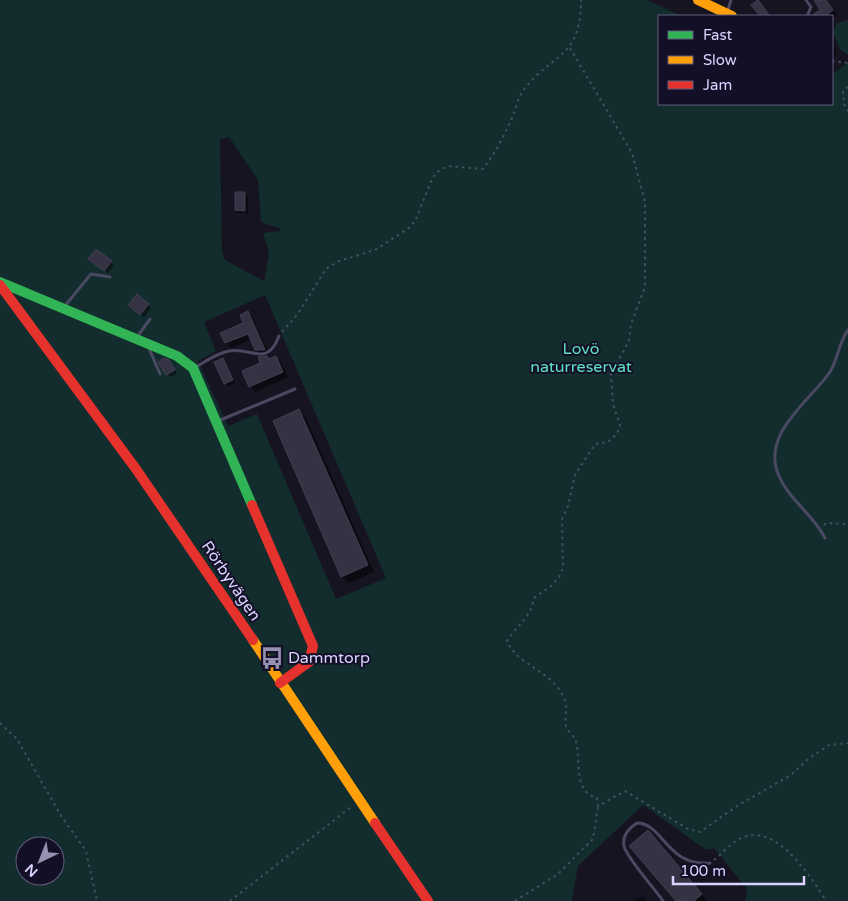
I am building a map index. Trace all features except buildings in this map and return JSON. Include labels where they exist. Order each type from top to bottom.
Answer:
[{"type":"street","points":[[698,0],[729,15]]},
{"type":"street","points":[[0,284],[64,308],[177,356],[193,368],[313,646],[309,662],[280,683]]},
{"type":"street","name":"Rörbyvägen","points":[[0,284],[211,576],[280,683],[428,901]]},
{"type":"lane","points":[[729,15],[731,0]]},
{"type":"lane","points":[[806,0],[811,6],[807,15]]},
{"type":"lane","points":[[64,308],[92,274],[110,277]]},
{"type":"lane","points":[[136,340],[150,319]]},
{"type":"lane","points":[[825,538],[821,530],[797,505],[779,477],[776,467],[776,450],[788,419],[830,371],[848,330]]},
{"type":"lane","points":[[193,368],[230,351],[257,355],[267,354],[275,346],[279,336]]},
{"type":"lane","points":[[148,345],[160,374]]},
{"type":"lane","points":[[217,422],[295,389]]},
{"type":"lane","points":[[663,901],[625,850],[624,838],[630,828],[637,823],[647,825],[680,858],[694,863],[710,863]]},
{"type":"path","points":[[279,336],[297,315],[326,269],[339,261],[375,250],[409,228],[415,221],[432,179],[437,172],[448,166],[476,169],[486,165],[512,118],[523,90],[570,48],[577,32],[581,15],[581,0]]},
{"type":"path","points":[[515,901],[558,874],[593,839],[598,806],[597,798],[588,796],[582,790],[576,740],[566,728],[565,700],[548,675],[511,651],[507,641],[514,630],[525,622],[531,612],[534,598],[551,586],[559,577],[563,568],[562,519],[568,506],[575,475],[595,444],[608,442],[617,434],[620,425],[613,404],[611,374],[629,342],[631,324],[645,287],[645,202],[632,154],[570,48]]},
{"type":"path","points":[[833,61],[848,63]]},
{"type":"path","points":[[848,87],[844,91],[844,104],[848,111]]},
{"type":"path","points":[[821,530],[826,522],[848,524]]},
{"type":"path","points":[[0,723],[17,739],[60,814],[86,851],[97,901]]},
{"type":"path","points":[[598,806],[624,791],[688,829],[700,832],[737,806],[791,775],[808,759],[829,745],[848,743]]},
{"type":"path","points":[[230,901],[359,801]]},
{"type":"path","points":[[710,863],[744,836],[760,835],[767,837],[790,854],[802,866],[826,901]]},
{"type":"green space","name":"Lovö naturreservat","points":[[0,0],[647,0],[679,15],[658,15],[658,105],[833,105],[833,74],[848,62],[848,901],[745,901],[747,889],[714,848],[706,850],[643,805],[578,866],[572,901],[0,901]],"holes":[[[229,137],[258,180],[261,222],[281,229],[280,231],[263,233],[269,253],[264,281],[225,260],[222,251],[220,139]],[[265,295],[386,578],[336,599],[257,414],[228,426],[198,361],[216,351],[204,322]]]},
{"type":"green space","points":[[848,20],[848,55],[840,49],[833,33],[837,23]]},
{"type":"traffic: fast","points":[[0,282],[177,356],[193,368],[252,505]]},
{"type":"traffic: slow","points":[[698,0],[730,15]]},
{"type":"traffic: slow","points":[[253,640],[375,823]]},
{"type":"traffic: jam","points":[[0,285],[136,469],[253,640]]},
{"type":"traffic: jam","points":[[252,505],[313,646],[309,662],[280,683]]},
{"type":"traffic: jam","points":[[375,823],[428,901]]},
{"type":"place","name":"Dammtorp","points":[[272,658]]}]
